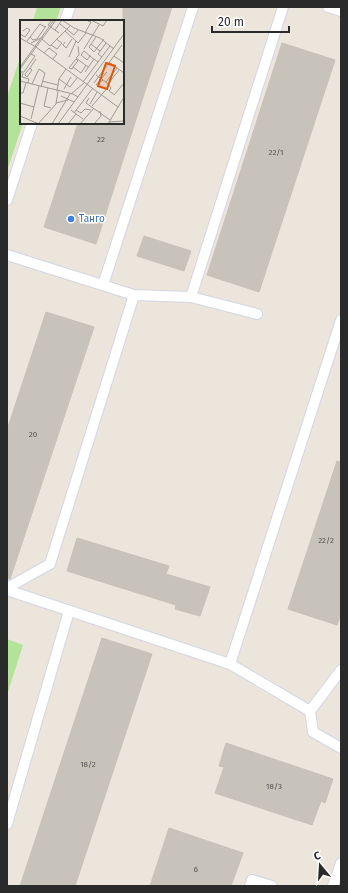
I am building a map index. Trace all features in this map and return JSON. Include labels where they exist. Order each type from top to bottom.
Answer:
[{"type":"lane","points":[[65,20],[70,7]]},
{"type":"lane","points":[[103,285],[192,7]]},
{"type":"lane","points":[[191,297],[282,7]]},
{"type":"lane","points":[[328,7],[341,11]]},
{"type":"lane","points":[[7,200],[32,124]]},
{"type":"lane","points":[[7,255],[134,295],[191,297],[257,314]]},
{"type":"lane","points":[[7,589],[50,564],[134,295]]},
{"type":"lane","points":[[230,664],[341,320]]},
{"type":"lane","points":[[7,589],[230,664],[310,711]]},
{"type":"lane","points":[[7,824],[70,611]]},
{"type":"lane","points":[[341,670],[310,711],[313,732],[341,748]]},
{"type":"lane","points":[[333,886],[341,863]]},
{"type":"lane","points":[[250,886],[252,880],[272,886]]},
{"type":"green space","points":[[37,7],[61,7],[56,20],[33,20]]},
{"type":"green space","points":[[20,58],[20,124],[23,124],[7,171],[7,97]]},
{"type":"green space","points":[[7,639],[23,645],[7,695]]},
{"type":"building","points":[[123,7],[172,7],[96,244],[44,227],[78,124],[124,124]]},
{"type":"building","points":[[282,43],[335,60],[259,292],[207,275]]},
{"type":"building","points":[[144,236],[191,251],[184,271],[137,256]]},
{"type":"building","points":[[46,312],[94,327],[10,579],[7,578],[7,430]]},
{"type":"building","points":[[337,461],[341,462],[341,614],[337,625],[288,609]]},
{"type":"building","points":[[77,538],[169,566],[166,574],[210,587],[200,616],[175,609],[176,605],[67,571]]},
{"type":"building","points":[[102,638],[152,654],[75,886],[20,886]]},
{"type":"building","points":[[226,743],[333,779],[325,803],[321,801],[312,825],[215,793],[224,767],[219,766]]},
{"type":"building","points":[[169,828],[243,853],[231,886],[150,886]]},
{"type":"place","name":"Танго","points":[[71,219]]}]
